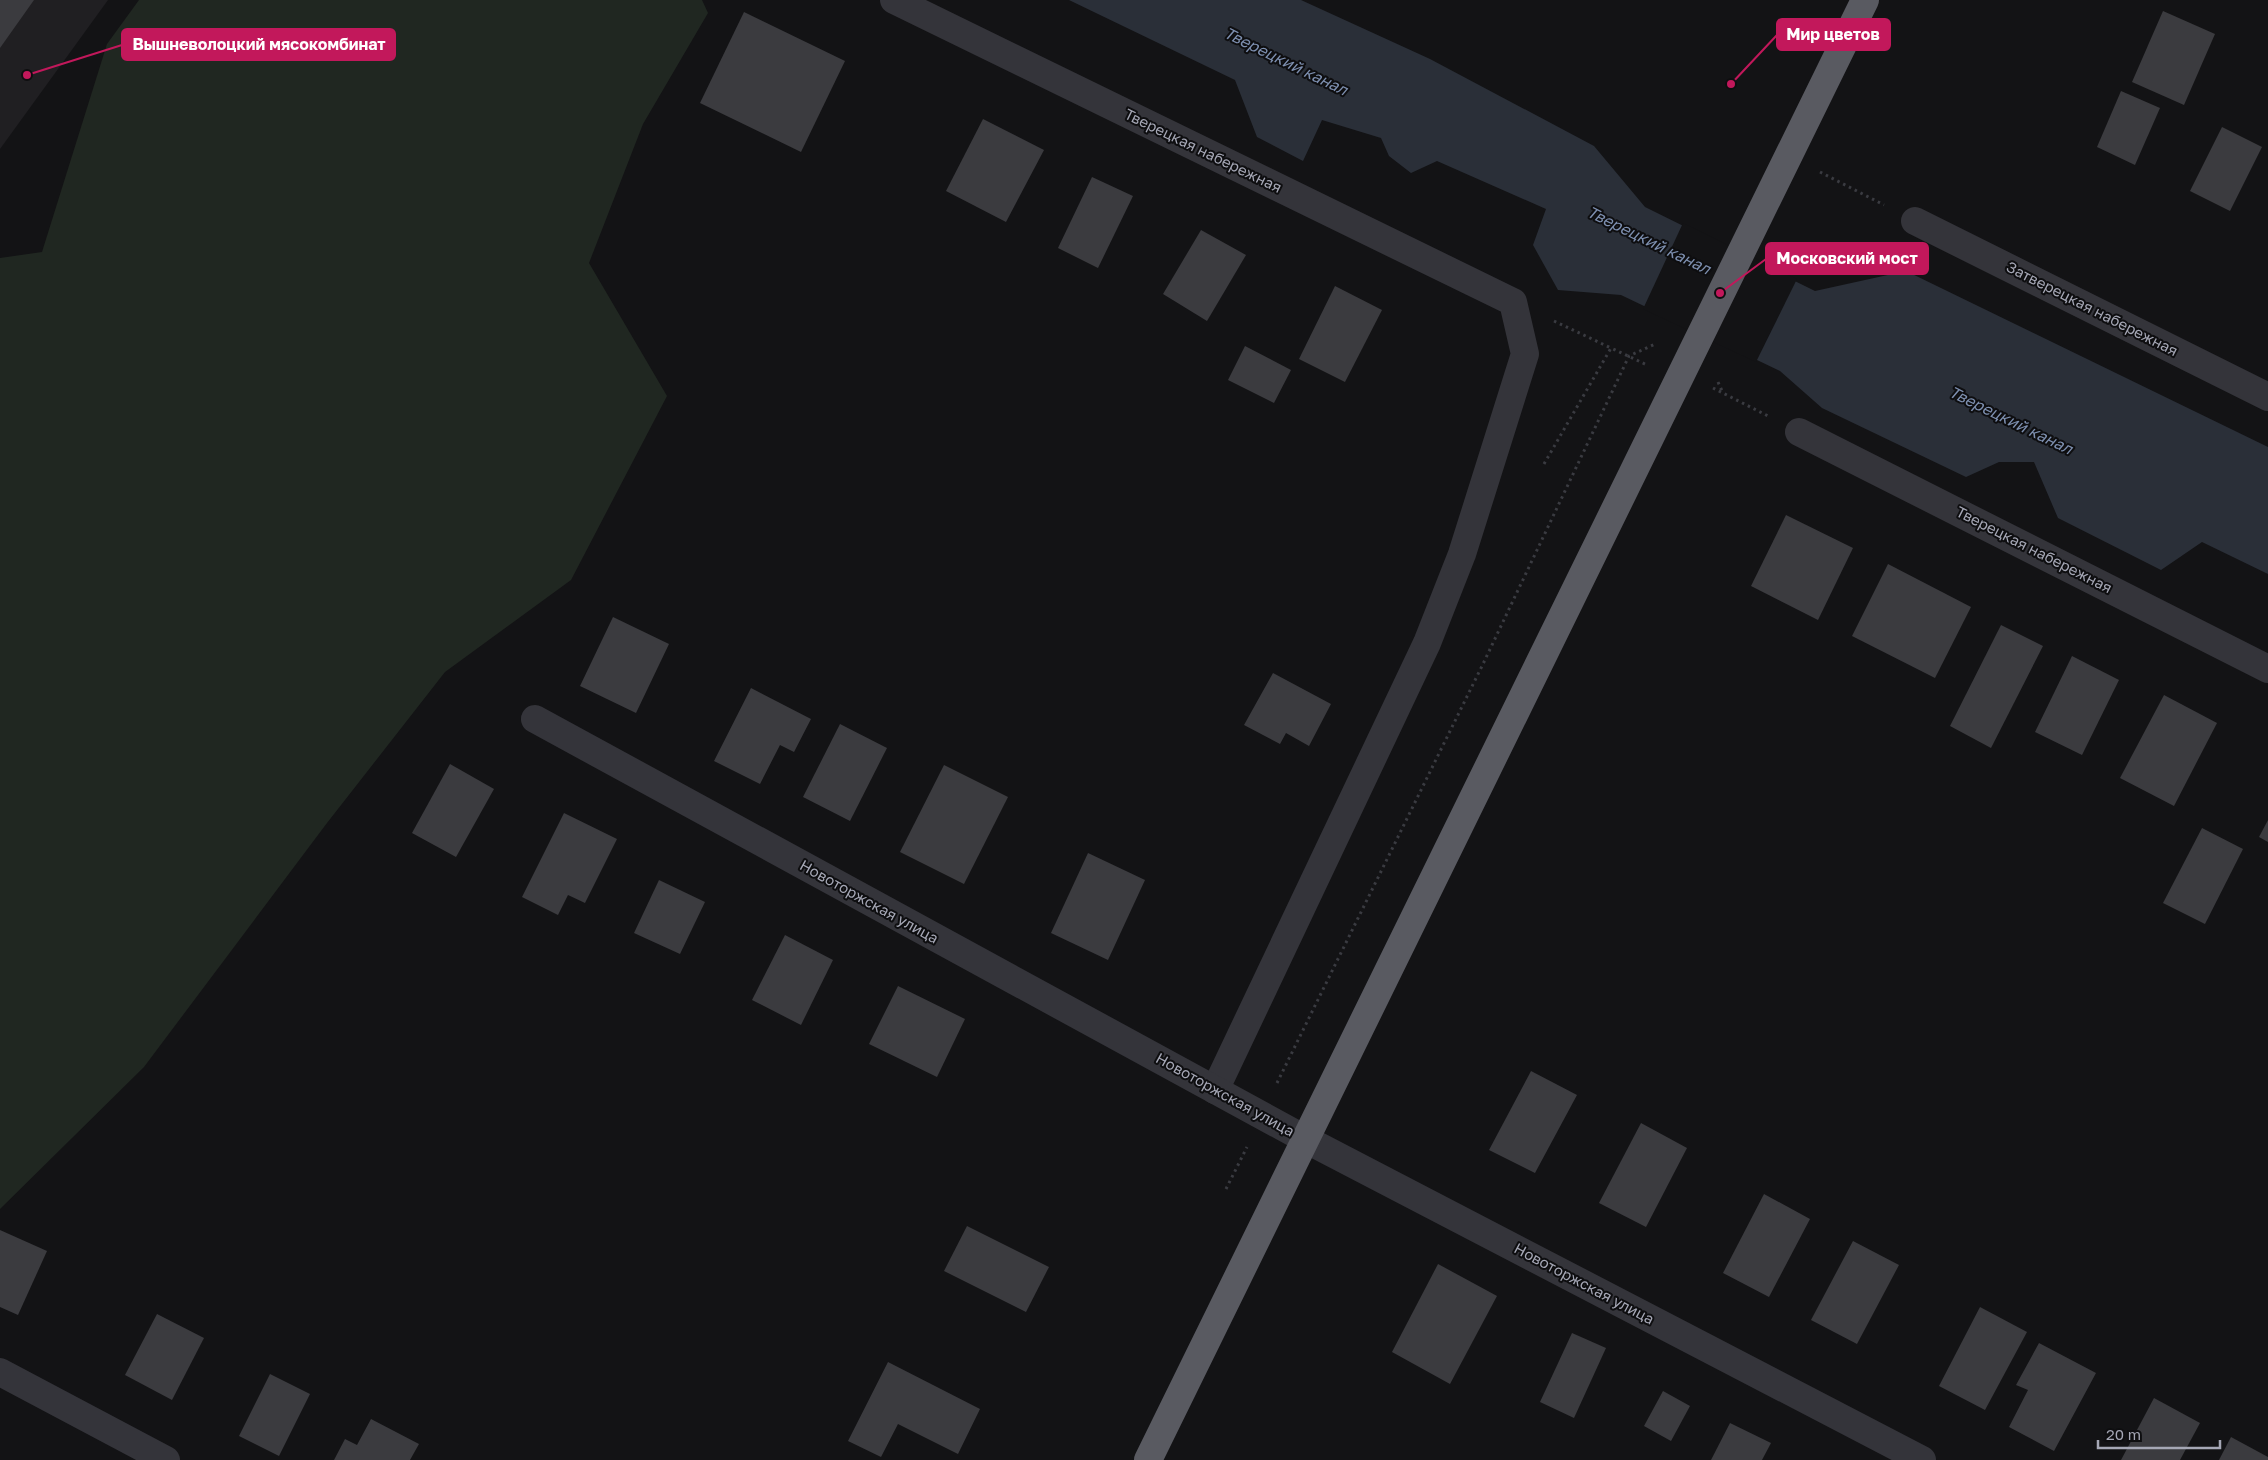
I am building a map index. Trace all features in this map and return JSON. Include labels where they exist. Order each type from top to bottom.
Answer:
[{"type":"highway","points":[[1148,1460],[1865,0]]},
{"type":"street","name":"Тверецкая набережная","points":[[894,0],[1513,302]]},
{"type":"street","name":"Затверецкая набережная","points":[[1916,221],[2268,397]]},
{"type":"street","points":[[1215,1090],[1427,643],[1462,554],[1525,354],[1513,302]]},
{"type":"street","name":"Тверецкая набережная","points":[[1799,432],[2268,669]]},
{"type":"street","name":"Новоторжская улица","points":[[534,720],[1305,1139],[1922,1460]]},
{"type":"street","points":[[0,1372],[166,1460]]},
{"type":"path","points":[[1819,172],[1916,221]]},
{"type":"path","points":[[1513,302],[1611,348],[1650,366],[1629,356],[1611,348]]},
{"type":"path","points":[[1544,464],[1611,348]]},
{"type":"path","points":[[1291,1054],[1483,664],[1629,356]]},
{"type":"path","points":[[1723,393],[1799,432]]},
{"type":"shaded area","points":[[0,0],[108,0],[0,149]]},
{"type":"shaded area","points":[[139,0],[702,0],[708,13],[643,124],[589,263],[667,396],[571,580],[445,672],[327,823],[144,1067],[0,1209],[0,258],[42,252],[107,44]]},
{"type":"water","name":"Тверецкий канал","points":[[1069,0],[1301,0],[1430,59],[1594,146],[1645,207],[1815,291],[1906,271],[2268,447],[2268,574],[2202,542],[2161,570],[2058,518],[2034,462],[1999,462],[1966,477],[1822,408],[1780,371],[1621,295],[1558,290],[1533,245],[1546,209],[1437,161],[1411,173],[1389,156],[1381,138],[1322,120],[1303,161],[1257,137],[1235,80]]},
{"type":"pier","points":[[1683,223],[1797,279],[1756,362],[1643,309]]},
{"type":"building","points":[[0,0],[34,0],[0,48]]},
{"type":"building","points":[[2163,11],[2215,34],[2184,105],[2132,82]]},
{"type":"building","points":[[744,12],[845,61],[801,152],[700,103]]},
{"type":"building","points":[[2121,91],[2160,108],[2135,165],[2097,147]]},
{"type":"building","points":[[983,119],[1044,150],[1006,222],[946,191]]},
{"type":"building","points":[[2222,127],[2262,147],[2230,211],[2190,191]]},
{"type":"building","points":[[1092,177],[1133,196],[1098,268],[1058,248]]},
{"type":"building","points":[[1201,230],[1246,255],[1207,321],[1163,294]]},
{"type":"building","points":[[1335,286],[1382,310],[1345,382],[1299,359]]},
{"type":"building","points":[[1245,346],[1291,370],[1274,403],[1228,380]]},
{"type":"building","points":[[1786,515],[1853,548],[1818,620],[1751,586]]},
{"type":"building","points":[[1888,564],[1971,607],[1935,678],[1852,636]]},
{"type":"building","points":[[613,617],[669,644],[636,713],[580,686]]},
{"type":"building","points":[[2001,625],[2043,646],[1991,748],[1950,726]]},
{"type":"building","points":[[2072,656],[2119,680],[2082,755],[2035,732]]},
{"type":"building","points":[[1273,673],[1331,704],[1309,746],[1286,733],[1280,744],[1244,725]]},
{"type":"building","points":[[751,688],[811,719],[794,752],[780,745],[760,784],[714,761]]},
{"type":"building","points":[[2164,695],[2217,723],[2174,806],[2120,778]]},
{"type":"building","points":[[840,724],[887,748],[850,821],[803,797]]},
{"type":"building","points":[[450,764],[494,789],[456,857],[412,833]]},
{"type":"building","points":[[944,765],[1008,797],[964,884],[900,852]]},
{"type":"building","points":[[564,813],[617,839],[585,903],[568,895],[558,915],[522,897]]},
{"type":"building","points":[[2268,820],[2268,842],[2259,837]]},
{"type":"building","points":[[2202,828],[2243,849],[2205,924],[2163,903]]},
{"type":"building","points":[[1088,853],[1145,880],[1108,960],[1051,933]]},
{"type":"building","points":[[659,880],[705,902],[680,954],[634,933]]},
{"type":"building","points":[[785,935],[833,960],[801,1025],[752,1000]]},
{"type":"building","points":[[898,986],[965,1019],[937,1077],[869,1044]]},
{"type":"building","points":[[1531,1071],[1577,1095],[1535,1173],[1489,1150]]},
{"type":"building","points":[[1641,1123],[1687,1148],[1646,1227],[1599,1203]]},
{"type":"building","points":[[1764,1194],[1810,1219],[1769,1297],[1723,1273]]},
{"type":"building","points":[[967,1226],[1049,1267],[1026,1312],[944,1271]]},
{"type":"building","points":[[0,1230],[47,1251],[18,1315],[0,1307]]},
{"type":"building","points":[[1853,1241],[1899,1265],[1857,1344],[1811,1320]]},
{"type":"building","points":[[1438,1264],[1497,1296],[1450,1384],[1392,1352]]},
{"type":"building","points":[[1980,1307],[2027,1332],[1985,1410],[1939,1386]]},
{"type":"building","points":[[157,1314],[204,1338],[172,1400],[125,1375]]},
{"type":"building","points":[[1572,1333],[1606,1348],[1574,1418],[1540,1402]]},
{"type":"building","points":[[2039,1343],[2096,1373],[2054,1451],[2009,1427],[2028,1390],[2016,1385]]},
{"type":"building","points":[[888,1362],[980,1409],[958,1454],[898,1424],[881,1457],[848,1441]]},
{"type":"building","points":[[270,1374],[310,1394],[279,1456],[239,1436]]},
{"type":"building","points":[[1663,1391],[1690,1406],[1671,1441],[1644,1426]]},
{"type":"building","points":[[2154,1398],[2200,1423],[2180,1460],[2121,1460]]},
{"type":"building","points":[[371,1419],[419,1444],[410,1460],[334,1460],[345,1439],[357,1445]]},
{"type":"building","points":[[1730,1423],[1771,1443],[1762,1460],[1711,1460]]},
{"type":"building","points":[[2231,1437],[2268,1457],[2268,1460],[2219,1460]]},
{"type":"place","name":"Вышневолоцкий мясокомбинат","points":[[27,75]]},
{"type":"place","name":"Мир цветов","points":[[1731,84]]},
{"type":"place","name":"Московский мост","points":[[1720,293]]}]
